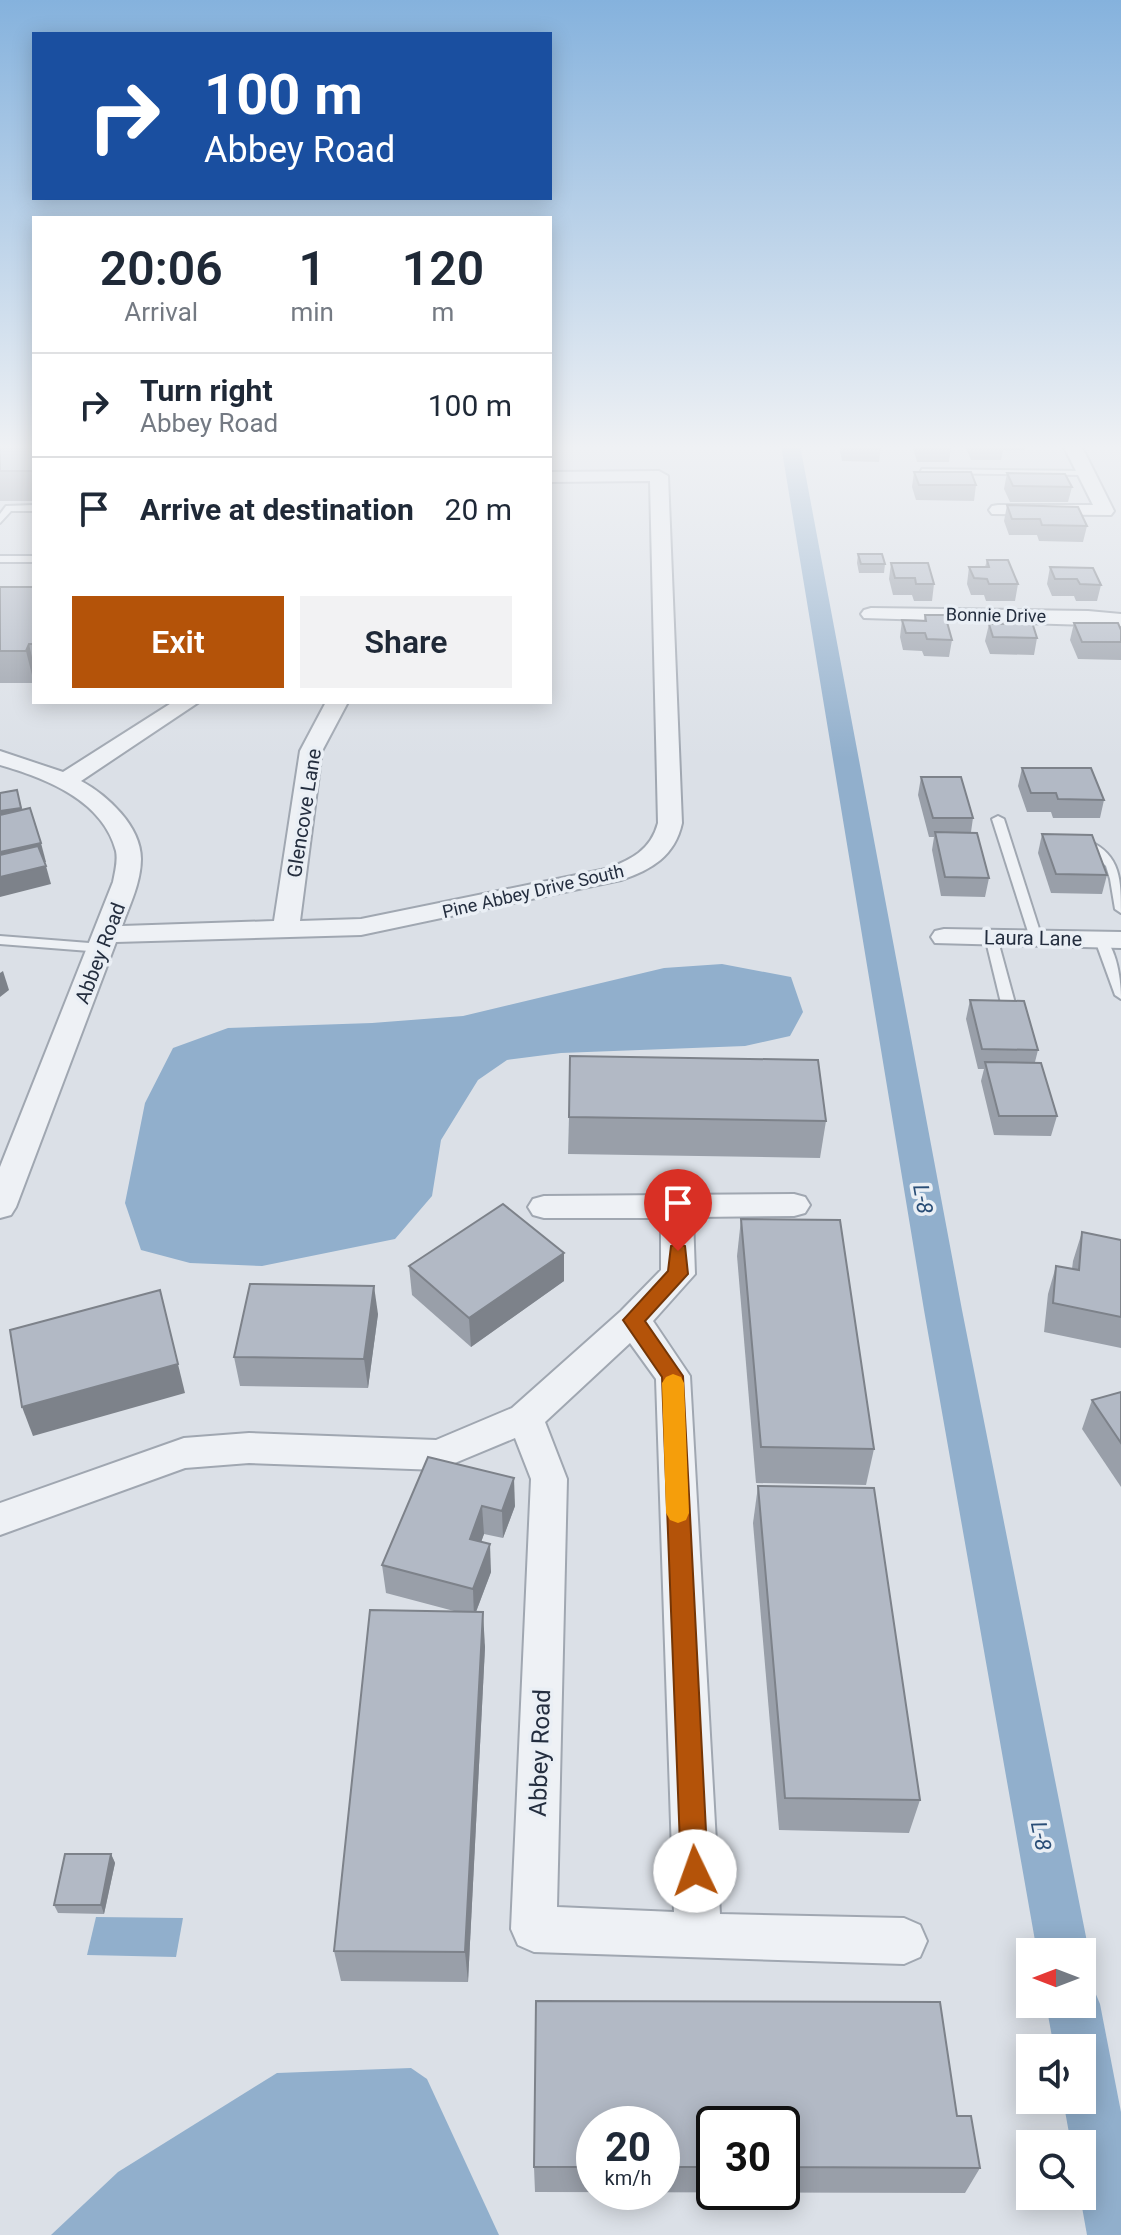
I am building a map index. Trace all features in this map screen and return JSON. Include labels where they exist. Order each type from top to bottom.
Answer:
[{"type":"street","name":"Pine Abbey Drive South","points":[[105,941],[382,925],[612,875],[643,863],[663,845],[670,823],[661,549]]},
{"type":"street","name":"Bonnie Drive","points":[[871,614],[1121,620]]},
{"type":"street","points":[[65,781],[185,704]]},
{"type":"street","name":"Glencove Lane","points":[[286,929],[311,751],[336,704]]},
{"type":"street","name":"Abbey Road","points":[[0,758],[65,781],[85,792],[119,828],[129,854],[126,882],[105,941],[0,1207]]},
{"type":"street","name":"Laura Lane","points":[[944,937],[1111,940]]},
{"type":"street","points":[[544,1207],[794,1205]]},
{"type":"street","points":[[0,1519],[184,1453],[249,1448],[438,1455],[525,1418],[633,1320],[678,1274],[677,1206]]},
{"type":"street","points":[[633,1320],[673,1376],[698,1936]]},
{"type":"street","name":"Abbey Road","points":[[525,1418],[549,1479],[534,1929],[904,1941]]},
{"type":"lane","points":[[0,559],[32,559]]},
{"type":"lane","points":[[998,819],[1036,938]]},
{"type":"lane","points":[[1089,844],[1103,854],[1114,868],[1120,882],[1121,909]]},
{"type":"lane","points":[[991,937],[1009,1007]]},
{"type":"lane","points":[[0,940],[105,941]]},
{"type":"lane","points":[[1111,940],[1121,995]]},
{"type":"water","points":[[722,964],[791,977],[803,1012],[790,1036],[745,1046],[561,1053],[507,1060],[478,1080],[441,1140],[432,1196],[395,1239],[262,1266],[190,1263],[141,1250],[125,1203],[145,1103],[173,1048],[228,1028],[463,1016],[664,968]]},
{"type":"water","points":[[96,1917],[183,1918],[176,1957],[87,1955]]},
{"type":"water","points":[[411,2068],[427,2079],[499,2235],[51,2235],[118,2172],[277,2073]]},
{"type":"building","points":[[858,554],[882,554],[885,564],[861,564]]},
{"type":"building","points":[[987,560],[1008,560],[1018,584],[989,584],[987,579],[974,578],[969,567],[989,567]]},
{"type":"building","points":[[891,563],[928,563],[934,584],[916,584],[915,578],[895,578]]},
{"type":"building","points":[[1050,567],[1093,568],[1101,585],[1080,584],[1077,579],[1055,579]]},
{"type":"building","points":[[0,587],[32,587],[32,644],[26,651],[0,651]]},
{"type":"building","points":[[925,615],[945,615],[952,640],[927,639],[925,633],[906,633],[902,620],[926,621]]},
{"type":"building","points":[[1011,619],[1031,619],[1037,638],[993,637],[989,624],[1012,624]]},
{"type":"building","points":[[1074,623],[1118,623],[1121,642],[1082,642]]},
{"type":"building","points":[[1022,768],[1091,768],[1104,800],[1058,799],[1056,793],[1031,793]]},
{"type":"building","points":[[921,777],[961,777],[973,818],[933,818]]},
{"type":"building","points":[[17,790],[21,808],[0,811],[0,793]]},
{"type":"building","points":[[30,808],[41,843],[0,852],[0,815]]},
{"type":"building","points":[[935,832],[977,833],[989,878],[945,877]]},
{"type":"building","points":[[1042,834],[1092,835],[1107,875],[1056,874]]},
{"type":"building","points":[[38,846],[46,866],[0,877],[0,855]]},
{"type":"building","points":[[970,1000],[1024,1001],[1038,1050],[982,1049]]},
{"type":"building","points":[[570,1056],[818,1060],[826,1121],[569,1117]]},
{"type":"building","points":[[985,1062],[1041,1063],[1057,1116],[999,1116]]},
{"type":"building","points":[[503,1204],[564,1253],[469,1318],[409,1266]]},
{"type":"building","points":[[741,1219],[840,1220],[874,1449],[761,1447]]},
{"type":"building","points":[[1082,1232],[1121,1240],[1121,1317],[1053,1303],[1056,1266],[1079,1270]]},
{"type":"building","points":[[250,1284],[374,1286],[364,1359],[234,1357]]},
{"type":"building","points":[[160,1290],[178,1364],[22,1407],[10,1330]]},
{"type":"building","points":[[1121,1392],[1121,1443],[1092,1400]]},
{"type":"building","points":[[428,1457],[514,1478],[502,1511],[482,1506],[470,1539],[490,1544],[473,1589],[382,1565]]},
{"type":"building","points":[[758,1486],[874,1488],[920,1800],[785,1798]]},
{"type":"building","points":[[370,1610],[483,1612],[465,1952],[334,1951]]},
{"type":"building","points":[[65,1854],[111,1854],[101,1905],[54,1905]]},
{"type":"building","points":[[536,2001],[940,2002],[957,2116],[971,2116],[980,2168],[800,2167],[800,2106],[696,2106],[696,2167],[680,2167],[680,2106],[576,2106],[576,2167],[534,2167]]},
{"type":"waterway","name":"L-8","points":[[808,549],[943,1310],[1060,1938]]},
{"type":"waterway","name":"L-8","points":[[1076,2018],[1078,2034]]},
{"type":"waterway","name":"L-8","points":[[1093,2114],[1116,2235]]},
{"type":"slow traffic","points":[[673,1383],[678,1513]]},
{"type":"route","points":[[678,1251],[678,1274],[633,1320],[673,1376],[695,1871]]}]
